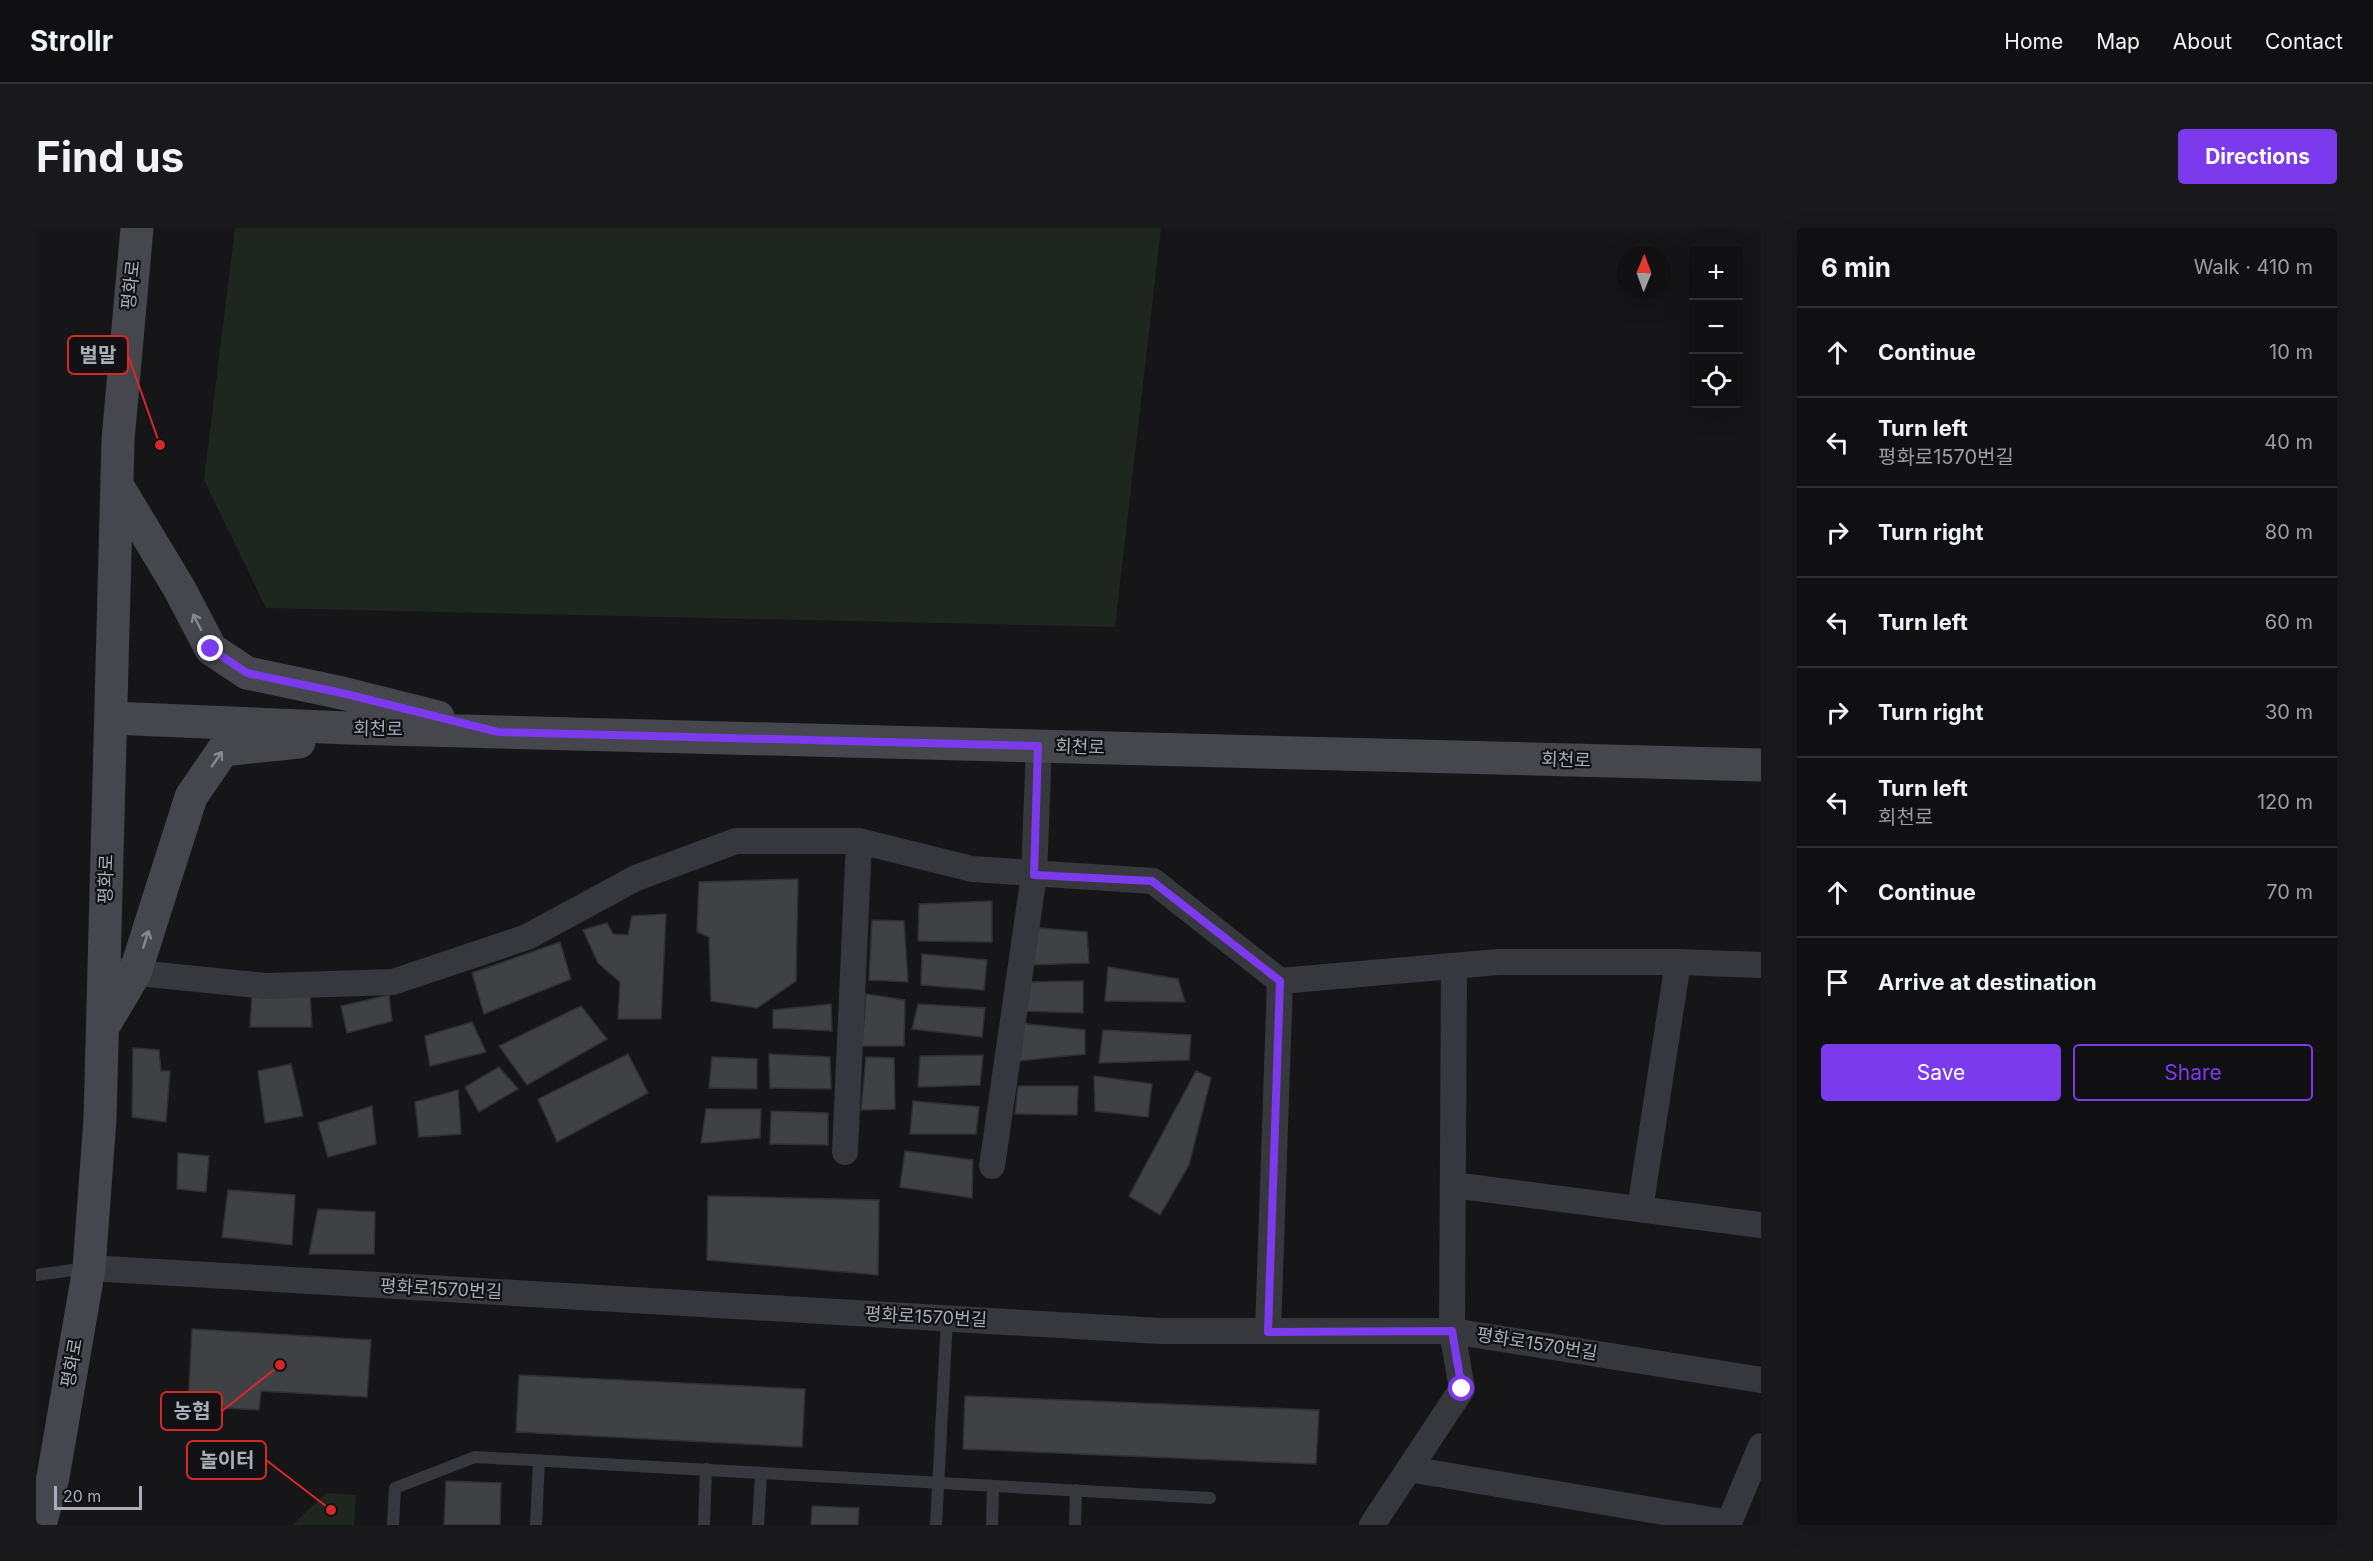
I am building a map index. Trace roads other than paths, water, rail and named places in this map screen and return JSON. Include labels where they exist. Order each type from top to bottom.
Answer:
[{"type":"main road","name":"평화로","points":[[40,1525],[53,1477],[89,1268],[100,1119],[117,485],[124,344],[137,228]]},
{"type":"main road","points":[[117,485],[179,588],[211,649],[247,673],[342,693],[498,732]]},
{"type":"main road","name":"회천로","points":[[111,718],[418,730],[1761,765]]},
{"type":"main road","points":[[102,1029],[135,973],[191,797],[223,750],[418,730]]},
{"type":"street","points":[[992,1166],[1034,875],[1038,746]]},
{"type":"street","points":[[103,969],[266,986],[393,982],[527,937],[636,878],[736,841],[859,841],[972,869],[1034,875],[1152,881],[1280,981],[1498,962],[1678,962],[1761,965]]},
{"type":"street","points":[[844,1152],[859,841]]},
{"type":"street","points":[[1640,1209],[1678,962]]},
{"type":"street","points":[[1372,1525],[1462,1389],[1452,1331],[1454,966]]},
{"type":"street","points":[[1268,1332],[1280,981]]},
{"type":"street","points":[[1453,1185],[1761,1225]]},
{"type":"street","name":"평화로1570번길","points":[[89,1268],[1160,1331],[1452,1331],[1761,1380]]},
{"type":"street","points":[[1409,1469],[1728,1524],[1761,1446]]},
{"type":"lane","points":[[36,1275],[89,1268]]},
{"type":"lane","points":[[936,1525],[947,1318]]},
{"type":"lane","points":[[393,1525],[395,1488],[475,1456],[1210,1498]]},
{"type":"lane","points":[[536,1525],[539,1460]]},
{"type":"lane","points":[[704,1525],[706,1469]]},
{"type":"lane","points":[[758,1525],[761,1473]]},
{"type":"lane","points":[[992,1525],[993,1486]]},
{"type":"lane","points":[[1075,1525],[1076,1490]]},
{"type":"place","name":"벌말","points":[[160,445]]},
{"type":"place","name":"농협","points":[[280,1365]]},
{"type":"place","name":"놀이터","points":[[331,1510]]}]
